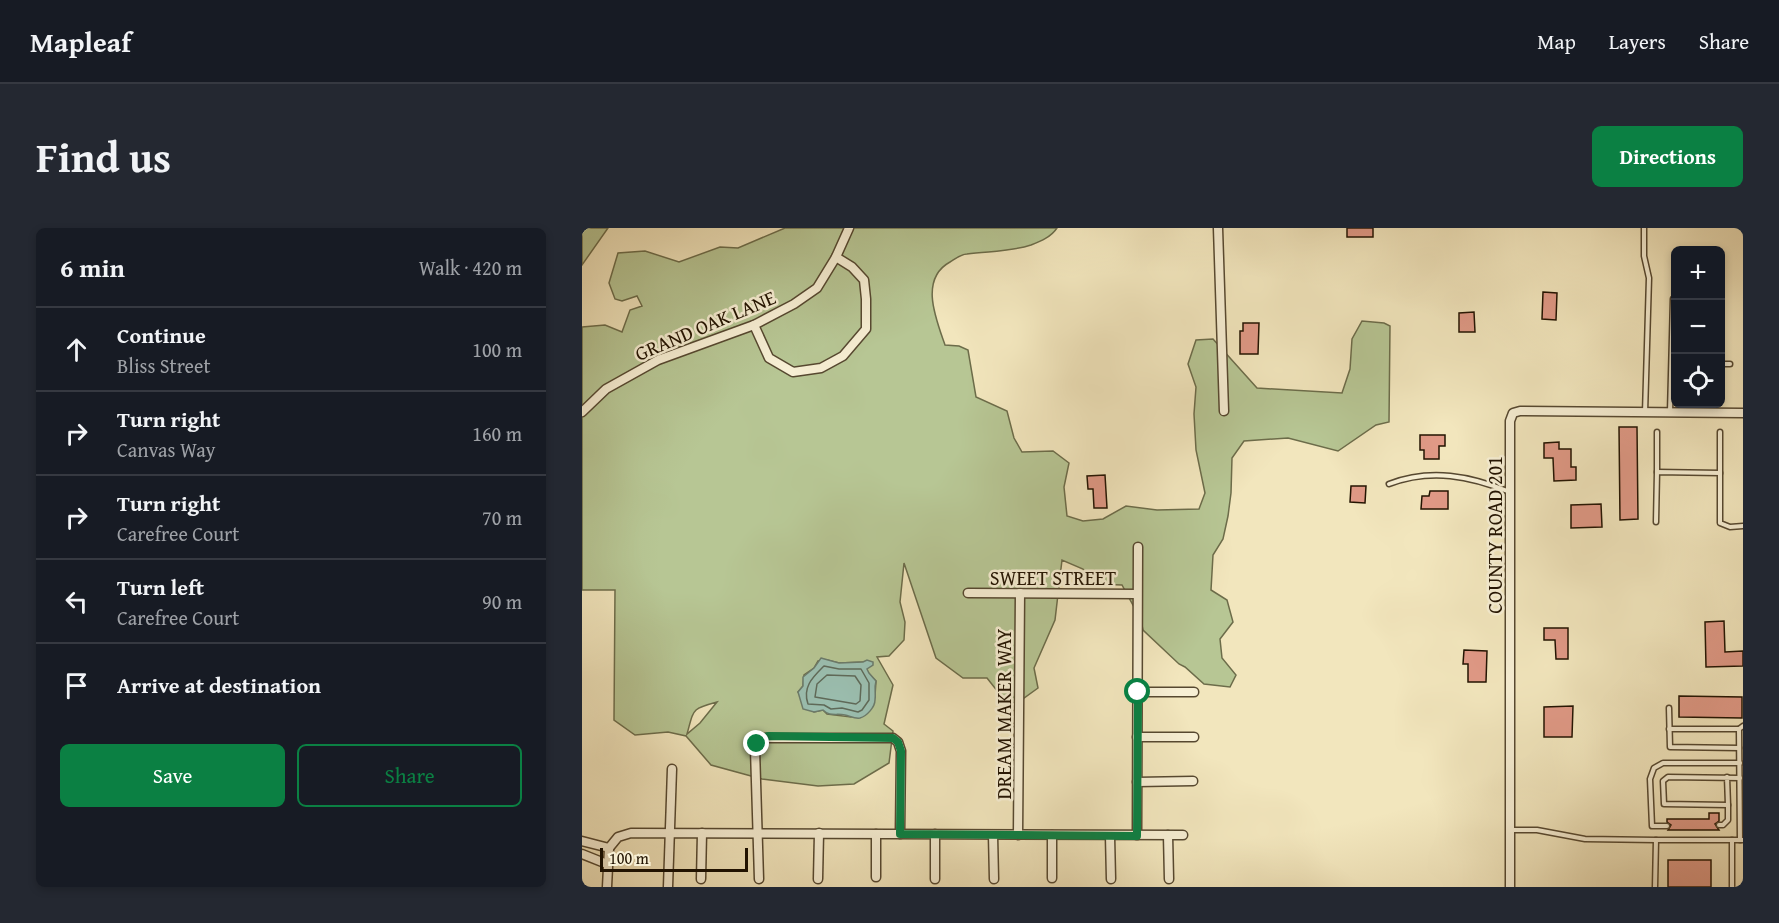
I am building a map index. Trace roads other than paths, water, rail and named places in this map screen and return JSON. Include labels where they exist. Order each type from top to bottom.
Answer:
[{"type":"street","name":"GRAND OAK LANE","points":[[582,412],[606,389],[658,360],[754,325],[794,304],[817,288],[836,257],[849,228]]},
{"type":"street","points":[[1218,228],[1224,411]]},
{"type":"street","points":[[754,325],[769,358],[793,372],[821,368],[843,356],[866,329],[866,299],[864,280],[852,267],[836,257]]},
{"type":"street","name":"COUNTY ROAD 201","points":[[1510,887],[1510,421],[1513,413],[1520,411],[1743,413]]},
{"type":"street","points":[[1137,836],[1138,547]]},
{"type":"street","name":"SWEET STREET","points":[[968,593],[1137,594]]},
{"type":"street","name":"DREAM MAKER WAY","points":[[1018,835],[1020,593]]},
{"type":"street","points":[[1138,692],[1194,692]]},
{"type":"street","points":[[759,879],[755,749],[760,740],[768,736],[887,738],[898,742],[901,751],[900,834]]},
{"type":"street","points":[[1137,737],[1194,737]]},
{"type":"street","points":[[668,887],[672,769]]},
{"type":"street","points":[[1137,782],[1193,781]]},
{"type":"street","points":[[607,887],[609,848],[618,837],[631,833],[1183,836]]},
{"type":"street","points":[[701,879],[702,834]]},
{"type":"street","points":[[818,879],[819,834]]},
{"type":"street","points":[[876,834],[876,877]]},
{"type":"street","points":[[934,834],[935,879]]},
{"type":"street","points":[[993,835],[994,879]]},
{"type":"street","points":[[1052,835],[1052,878]]},
{"type":"street","points":[[1110,836],[1111,879]]},
{"type":"street","points":[[1168,836],[1169,879]]},
{"type":"street","points":[[582,841],[609,848]]},
{"type":"street","points":[[582,854],[607,864]]},
{"type":"lane","points":[[1644,228],[1644,256],[1649,278],[1645,413]]},
{"type":"lane","points":[[1673,300],[1673,354]]},
{"type":"lane","points":[[1725,364],[1730,364]]},
{"type":"lane","points":[[1670,413],[1671,397]]},
{"type":"lane","points":[[1656,432],[1656,522]]},
{"type":"lane","points":[[1720,432],[1720,523],[1730,527],[1743,526]]},
{"type":"lane","points":[[1656,472],[1720,473]]},
{"type":"lane","points":[[1389,484],[1401,479],[1464,477],[1510,492]]},
{"type":"lane","points":[[1669,708],[1670,747],[1739,748]]},
{"type":"lane","points":[[1511,830],[1537,830],[1585,839],[1742,840],[1739,748],[1741,727],[1669,729]]},
{"type":"lane","points":[[1667,826],[1652,826],[1650,779],[1654,768],[1663,763],[1740,763]]},
{"type":"lane","points":[[1728,805],[1664,804],[1664,781],[1668,777],[1740,777]]},
{"type":"lane","points":[[1719,825],[1723,825],[1728,820],[1727,777]]},
{"type":"lane","points":[[1655,887],[1656,840]]},
{"type":"lane","points":[[1732,840],[1732,887]]},
{"type":"water","points":[[821,658],[839,663],[867,660],[873,662],[873,665],[867,669],[876,681],[875,703],[865,715],[856,718],[831,714],[823,710],[814,712],[803,709],[798,692],[803,686],[803,677]]}]
